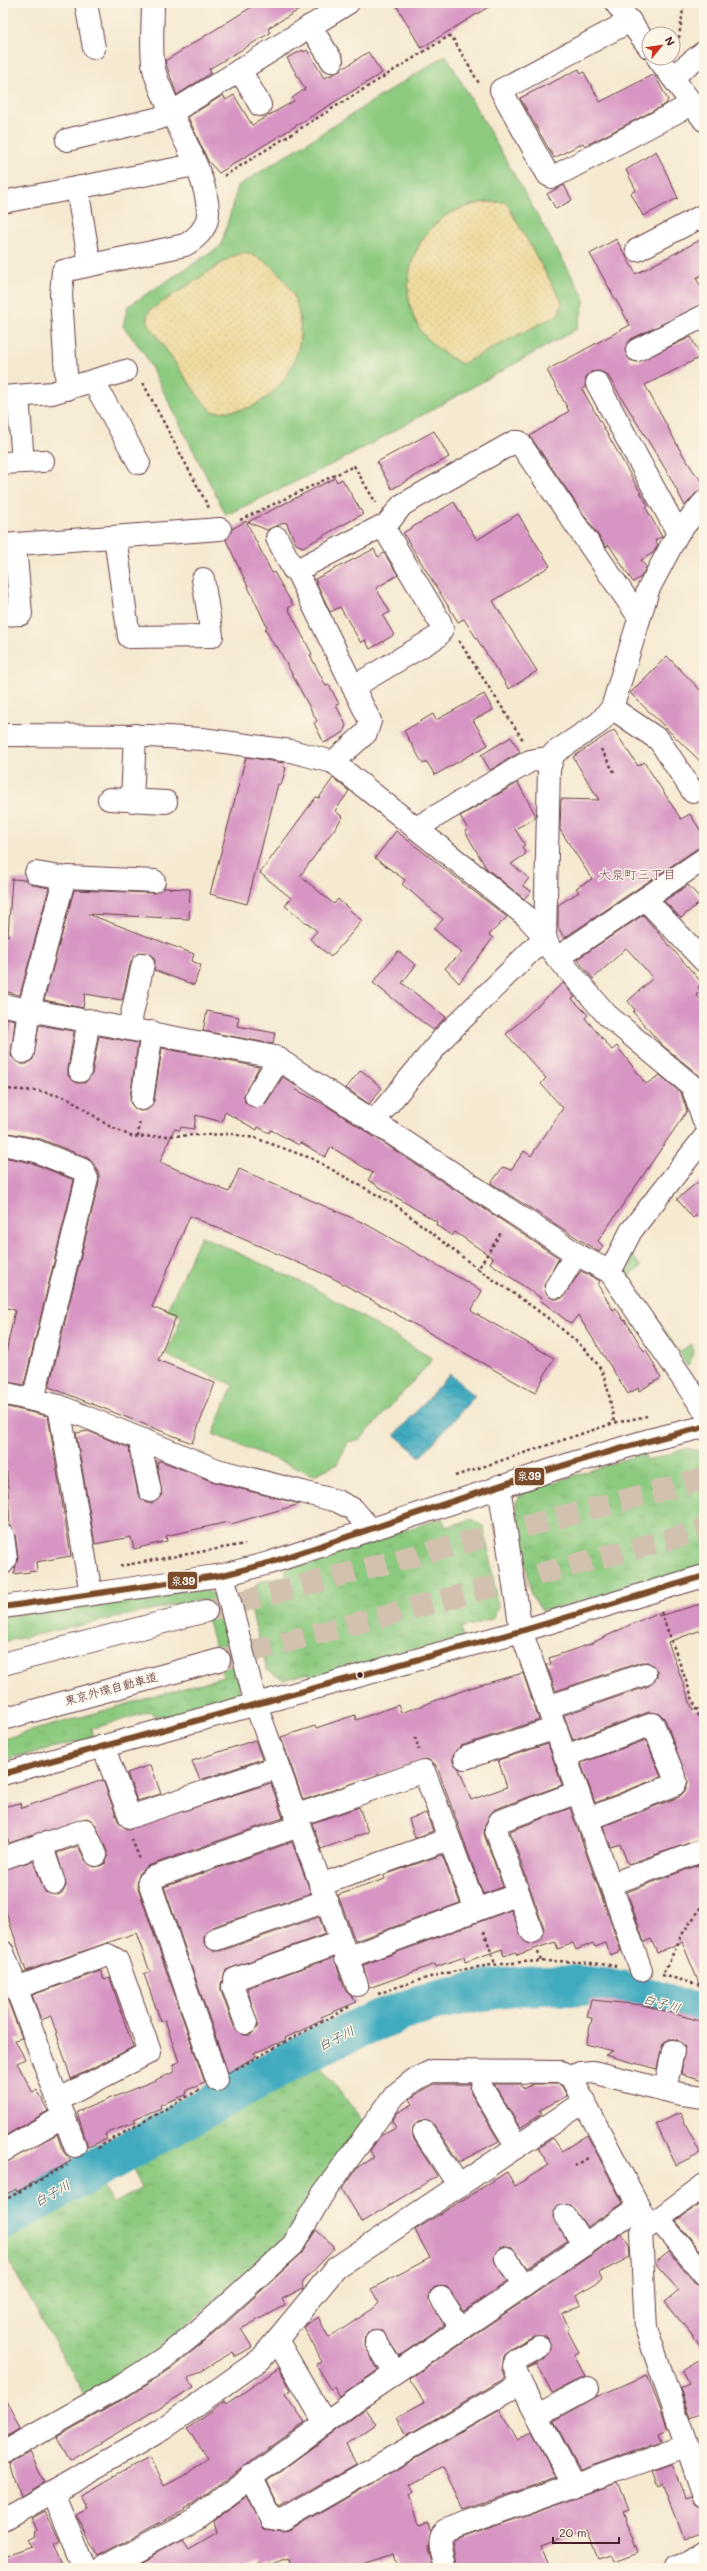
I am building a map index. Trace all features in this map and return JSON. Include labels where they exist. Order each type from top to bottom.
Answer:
[{"type":"main road","points":[[86,3],[94,48]]},
{"type":"main road","points":[[67,389],[61,295],[63,271],[185,245],[197,238],[204,227],[208,213],[204,188],[154,72],[152,3]]},
{"type":"main road","points":[[67,140],[160,118],[171,113],[348,3]]},
{"type":"main road","points":[[616,3],[641,36]]},
{"type":"main road","points":[[630,21],[501,90],[550,177],[698,112],[679,71],[671,66]]},
{"type":"main road","points":[[310,26],[332,61]]},
{"type":"main road","points":[[679,71],[704,52]]},
{"type":"main road","points":[[240,70],[260,105]]},
{"type":"main road","points":[[3,202],[195,165]]},
{"type":"main road","points":[[77,188],[90,265]]},
{"type":"main road","points":[[637,250],[704,215]]},
{"type":"main road","points":[[637,350],[704,316]]},
{"type":"main road","points":[[23,462],[11,397],[52,393],[125,371]]},
{"type":"main road","points":[[93,381],[139,463]]},
{"type":"main road","points":[[597,383],[678,533]]},
{"type":"main road","points":[[333,762],[366,733],[370,721],[299,576],[299,571],[301,568],[388,524],[402,505],[514,442],[519,442],[639,617]]},
{"type":"main road","points":[[416,828],[554,753],[599,723],[612,708],[648,590],[678,533],[704,502]]},
{"type":"main road","points":[[353,687],[437,637],[442,629],[440,622],[388,524]]},
{"type":"main road","points":[[3,615],[21,614],[9,545],[220,529]]},
{"type":"main road","points":[[115,537],[129,637],[212,636],[203,579]]},
{"type":"main road","points":[[277,538],[293,569],[299,571]]},
{"type":"main road","points":[[612,708],[659,740],[700,794]]},
{"type":"main road","points":[[3,735],[135,736],[202,739],[252,744],[333,762],[526,916],[545,937],[550,949],[607,1014],[692,1086],[704,1122]]},
{"type":"main road","points":[[132,800],[135,736]]},
{"type":"main road","points":[[375,1120],[444,1037],[545,937],[549,770],[543,758]]},
{"type":"main road","points":[[109,799],[166,802]]},
{"type":"main road","points":[[558,958],[704,859]]},
{"type":"main road","points":[[36,873],[66,878],[154,881]]},
{"type":"main road","points":[[23,1052],[29,1009],[66,878]]},
{"type":"main road","points":[[645,899],[704,961]]},
{"type":"main road","points":[[129,1028],[143,964]]},
{"type":"main road","points":[[3,1006],[29,1009],[152,1032],[279,1059],[375,1120],[576,1254],[610,1272],[704,1410]]},
{"type":"main road","points":[[80,1071],[89,1020]]},
{"type":"main road","points":[[142,1099],[152,1032]]},
{"type":"main road","points":[[256,1096],[279,1059]]},
{"type":"main road","points":[[610,1272],[631,1231],[649,1205],[704,1138]]},
{"type":"main road","points":[[3,1144],[63,1161],[83,1170],[87,1178],[33,1400]]},
{"type":"main road","points":[[556,1287],[576,1254]]},
{"type":"main road","points":[[3,1393],[59,1406],[217,1470],[337,1502],[352,1509],[371,1530]]},
{"type":"main road","points":[[59,1406],[91,1594]]},
{"type":"main road","points":[[3,1608],[223,1575],[268,1563],[371,1530],[499,1486],[649,1440],[704,1427]]},
{"type":"main road","points":[[144,1440],[141,1449],[150,1491]]},
{"type":"main road","points":[[499,1486],[521,1631],[641,1970]]},
{"type":"main road","points":[[3,1536],[6,1559],[3,1563]]},
{"type":"main road","points":[[223,1575],[256,1704],[343,1950],[357,1994]]},
{"type":"main road","points":[[3,1774],[521,1631],[704,1576]]},
{"type":"main road","points":[[3,1664],[206,1611]]},
{"type":"main road","name":"東京外環自動車道","points":[[3,1719],[219,1660]]},
{"type":"main road","points":[[548,1707],[645,1674]]},
{"type":"main road","points":[[565,1756],[654,1724],[676,1781],[674,1785],[588,1819]]},
{"type":"main road","points":[[465,1758],[556,1728]]},
{"type":"main road","points":[[103,1746],[130,1817],[278,1767]]},
{"type":"main road","points":[[217,2080],[149,1881],[152,1878],[424,1771],[476,1910]]},
{"type":"main road","points":[[532,1932],[496,1830],[500,1821],[578,1792]]},
{"type":"main road","points":[[3,1858],[85,1830],[96,1855]]},
{"type":"main road","points":[[216,1939],[449,1838]]},
{"type":"main road","points":[[41,1844],[54,1883]]},
{"type":"main road","points":[[610,1884],[704,1850]]},
{"type":"main road","points":[[246,2023],[233,1987],[235,1979],[343,1950],[476,1910],[519,1894]]},
{"type":"main road","points":[[3,2150],[61,2108],[148,2056],[151,2050],[118,1960],[108,1955],[8,1970],[61,2108],[80,2153]]},
{"type":"main road","points":[[665,2090],[673,2051]]},
{"type":"main road","points":[[3,2453],[123,2385],[164,2358],[199,2330],[293,2245],[322,2195],[391,2101],[414,2080],[432,2071],[561,2072],[571,2077],[648,2218],[704,2274]]},
{"type":"main road","points":[[571,2077],[580,2073],[593,2072],[665,2090],[704,2096]]},
{"type":"main road","points":[[482,2088],[517,2147]]},
{"type":"main road","points":[[3,2520],[163,2429],[261,2359],[336,2268],[585,2101]]},
{"type":"main road","points":[[424,2132],[458,2186]]},
{"type":"main road","points":[[104,2568],[196,2519],[251,2476],[395,2373],[584,2245],[648,2218],[704,2185]]},
{"type":"main road","points":[[564,2216],[584,2245]]},
{"type":"main road","points":[[648,2218],[641,2232],[646,2328],[686,2446],[702,2481]]},
{"type":"main road","points":[[506,2258],[524,2286]]},
{"type":"main road","points":[[441,2298],[461,2328]]},
{"type":"main road","points":[[277,2340],[325,2423]]},
{"type":"main road","points":[[376,2342],[395,2373]]},
{"type":"main road","points":[[539,2347],[516,2360],[514,2366],[521,2384],[538,2414],[574,2486]]},
{"type":"main road","points":[[251,2476],[271,2518],[283,2520],[521,2384]]},
{"type":"main road","points":[[538,2414],[588,2388]]},
{"type":"main road","points":[[445,2568],[439,2539],[442,2532],[686,2446]]},
{"type":"main road","points":[[52,2492],[84,2568]]},
{"type":"main road","points":[[677,2568],[704,2551]]},
{"type":"path","points":[[679,71],[677,53],[684,3]]},
{"type":"path","points":[[204,188],[449,36],[452,37],[485,95],[501,90]]},
{"type":"path","points":[[125,371],[135,368],[220,529],[354,466],[388,524]]},
{"type":"path","points":[[442,629],[451,632],[456,636],[543,758]]},
{"type":"path","points":[[589,730],[614,772]]},
{"type":"path","points":[[3,1089],[39,1091],[68,1098],[109,1126],[133,1137],[232,1134],[255,1138],[313,1159],[397,1206],[561,1329],[592,1358],[602,1373],[614,1423],[653,1414]]},
{"type":"path","points":[[478,1268],[514,1212]]},
{"type":"path","points":[[660,1608],[704,1730]]},
{"type":"path","points":[[130,1817],[129,1828],[149,1881]]},
{"type":"path","points":[[663,1975],[684,1931],[704,1904]]},
{"type":"path","points":[[476,1910],[495,1964]]},
{"type":"path","points":[[376,1995],[410,1981],[495,1964],[578,1960],[641,1970],[704,1986]]},
{"type":"path","points":[[3,2201],[80,2153],[217,2080],[357,1994]]},
{"type":"green space","points":[[446,55],[585,299],[577,329],[349,456],[226,515],[144,353],[123,326],[128,306],[221,246],[238,186]],"holes":[[[484,202],[506,202],[562,302],[559,314],[462,364],[433,345],[424,335],[413,315],[409,299],[408,283],[416,252],[424,237],[434,225],[456,210]],[[245,252],[268,264],[285,281],[296,301],[300,324],[298,347],[290,370],[276,389],[255,405],[245,409],[213,412],[198,396],[149,325],[147,316],[150,310],[231,257]]]},
{"type":"green space","points":[[201,1236],[312,1287],[433,1359],[361,1439],[348,1442],[337,1464],[314,1475],[213,1434],[233,1385],[166,1355],[182,1316],[167,1310]]},
{"type":"green space","points":[[628,1256],[634,1257],[641,1267],[629,1276],[679,1352],[692,1344],[692,1356],[687,1366],[622,1274]]},
{"type":"green space","points":[[688,1448],[704,1452],[704,1565],[555,1609],[542,1610],[531,1595],[516,1509],[516,1502],[522,1493],[644,1453],[647,1461]]},
{"type":"green space","points":[[442,1518],[446,1527],[472,1519],[484,1527],[498,1607],[492,1619],[461,1628],[463,1638],[311,1679],[309,1673],[284,1680],[267,1670],[248,1598],[259,1582],[287,1576],[285,1569]]},
{"type":"green space","points":[[201,1588],[214,1594],[218,1601],[240,1678],[238,1697],[164,1720],[149,1712],[91,1729],[93,1738],[3,1760],[3,1739],[223,1677],[202,1599],[3,1642],[3,1616]]},
{"type":"green space","points":[[319,2063],[364,2123],[283,2239],[157,2351],[85,2396],[3,2251],[3,2239],[102,2184],[113,2204],[142,2188],[132,2168]]},
{"type":"sand","points":[[484,202],[506,202],[562,302],[559,314],[462,364],[433,345],[420,329],[413,315],[409,299],[408,283],[416,252],[424,237],[434,225],[456,210]]},
{"type":"sand","points":[[245,252],[268,264],[285,281],[296,301],[300,324],[298,347],[290,370],[276,389],[255,405],[245,409],[213,412],[198,396],[149,325],[147,316],[150,310],[231,257]]},
{"type":"water","points":[[450,1374],[475,1396],[420,1457],[395,1435]]},
{"type":"building","points":[[258,3],[311,3],[268,28],[270,33],[209,69],[211,73],[177,95],[165,61]]},
{"type":"building","points":[[395,3],[495,3],[421,48]]},
{"type":"building","points":[[303,50],[304,52],[307,50],[324,78],[338,72],[368,52],[382,73],[219,173],[208,161],[188,117],[223,95],[226,100],[234,95],[252,125],[294,101],[292,98],[305,89],[287,58]]},
{"type":"building","points":[[579,69],[581,74],[584,72],[600,102],[654,74],[668,100],[666,104],[585,146],[583,143],[554,158],[520,98]]},
{"type":"building","points":[[656,151],[678,198],[643,216],[631,193],[636,190],[626,170]]},
{"type":"building","points":[[564,185],[572,200],[556,209],[547,194]]},
{"type":"building","points":[[704,238],[704,274],[696,278],[704,293],[704,304],[631,339],[625,350],[630,360],[637,362],[691,337],[701,357],[645,385],[680,450],[694,472],[704,483],[704,489],[695,494],[685,506],[669,475],[607,374],[598,371],[591,372],[586,377],[585,387],[582,389],[648,506],[646,508],[662,537],[655,540],[658,545],[653,553],[641,560],[646,567],[641,577],[633,582],[609,545],[606,547],[530,436],[569,411],[547,370],[630,325],[590,254],[616,239],[636,274]]},
{"type":"building","points":[[434,431],[449,457],[392,489],[377,462]]},
{"type":"building","points":[[335,478],[337,482],[342,479],[363,514],[303,547],[296,544],[286,522],[267,530],[248,522]]},
{"type":"building","points":[[454,502],[477,540],[518,514],[550,566],[493,601],[537,671],[509,689],[464,619],[458,622],[403,533]]},
{"type":"building","points":[[246,521],[272,573],[274,572],[293,605],[288,608],[312,654],[310,655],[326,686],[329,685],[339,704],[336,705],[346,725],[343,733],[324,743],[314,723],[317,721],[277,646],[275,647],[265,629],[267,627],[226,540],[232,529]]},
{"type":"building","points":[[374,549],[378,557],[384,553],[398,575],[376,588],[390,612],[383,616],[394,635],[370,649],[365,640],[361,643],[340,607],[330,612],[315,579]]},
{"type":"building","points":[[667,656],[704,694],[704,765],[630,693]]},
{"type":"building","points":[[484,694],[493,710],[473,720],[488,745],[435,775],[427,762],[423,764],[404,731],[433,714],[436,720]]},
{"type":"building","points":[[614,730],[638,766],[644,762],[681,819],[690,814],[704,836],[704,844],[564,938],[558,927],[558,905],[579,892],[576,888],[592,879],[560,830],[561,799],[599,800],[573,757]]},
{"type":"building","points":[[511,737],[520,752],[490,770],[481,755]]},
{"type":"building","points":[[246,757],[284,763],[283,767],[286,768],[281,785],[278,784],[247,904],[210,894]]},
{"type":"building","points":[[333,778],[349,791],[335,811],[343,817],[300,876],[334,904],[338,899],[362,921],[331,957],[310,939],[317,931],[285,906],[291,898],[260,873],[316,797],[319,798]]},
{"type":"building","points":[[518,783],[535,814],[535,818],[515,829],[525,845],[522,847],[526,854],[511,864],[529,878],[523,886],[531,891],[524,899],[486,868],[465,831],[468,829],[460,816]]},
{"type":"building","points":[[396,831],[507,917],[489,935],[493,938],[459,983],[445,968],[462,953],[434,929],[443,919],[402,884],[405,880],[375,858]]},
{"type":"building","points":[[12,879],[26,880],[34,885],[49,888],[20,995],[3,991],[3,934],[8,936]]},
{"type":"building","points":[[688,885],[702,900],[681,918],[664,901]]},
{"type":"building","points":[[164,888],[190,889],[189,919],[88,914],[194,954],[192,961],[201,965],[194,985],[154,970],[155,961],[152,955],[140,952],[131,961],[122,1000],[85,994],[83,1008],[44,1000],[74,890],[153,893]]},
{"type":"building","points":[[643,915],[702,983],[698,987],[701,991],[696,995],[704,1003],[704,1082],[700,1076],[662,1045],[633,1012],[635,1010],[628,1001],[653,978],[626,948],[593,979],[577,959]]},
{"type":"building","points":[[398,951],[416,965],[402,983],[446,1017],[433,1030],[373,983]]},
{"type":"building","points":[[563,983],[575,997],[572,999],[588,1015],[585,1018],[612,1050],[617,1046],[646,1084],[660,1075],[681,1093],[687,1111],[598,1241],[603,1246],[599,1252],[491,1183],[503,1167],[511,1170],[524,1151],[531,1156],[563,1108],[541,1084],[546,1078],[506,1034]]},
{"type":"building","points":[[207,1011],[239,1017],[237,1026],[275,1033],[273,1044],[203,1031]]},
{"type":"building","points":[[7,1018],[15,1020],[11,1056],[21,1064],[27,1064],[33,1059],[39,1025],[74,1031],[68,1076],[77,1083],[85,1083],[92,1074],[99,1036],[138,1043],[130,1098],[131,1104],[140,1111],[147,1110],[154,1101],[162,1048],[259,1067],[244,1095],[245,1102],[255,1108],[266,1103],[283,1077],[296,1086],[295,1089],[327,1106],[559,1258],[544,1286],[549,1297],[555,1299],[562,1298],[581,1271],[600,1281],[598,1285],[613,1310],[616,1308],[624,1321],[625,1320],[644,1351],[646,1350],[661,1378],[639,1391],[638,1388],[628,1394],[578,1315],[571,1324],[540,1300],[541,1298],[490,1263],[493,1258],[455,1232],[452,1236],[436,1225],[437,1222],[368,1180],[373,1173],[331,1147],[325,1157],[300,1142],[299,1145],[271,1130],[269,1133],[258,1127],[257,1130],[225,1112],[222,1122],[196,1115],[194,1129],[181,1127],[180,1130],[174,1129],[160,1162],[229,1192],[239,1169],[366,1224],[482,1291],[471,1311],[554,1358],[535,1393],[331,1277],[190,1216],[152,1307],[176,1317],[158,1360],[215,1383],[192,1443],[49,1387],[99,1182],[99,1174],[88,1158],[41,1139],[3,1132],[3,1068]]},
{"type":"building","points":[[361,1070],[382,1088],[369,1104],[346,1088]]},
{"type":"building","points":[[3,1157],[32,1163],[74,1180],[24,1385],[3,1381],[3,1367],[15,1310],[3,1307]]},
{"type":"building","points":[[704,1177],[704,1208],[693,1218],[677,1199]]},
{"type":"building","points":[[3,1406],[48,1416],[71,1556],[36,1562],[37,1571],[14,1574],[18,1557],[15,1534],[10,1526],[7,1472],[3,1472]]},
{"type":"building","points":[[88,1431],[129,1448],[138,1494],[146,1503],[153,1503],[162,1495],[157,1462],[161,1461],[214,1482],[300,1504],[231,1524],[228,1522],[166,1536],[167,1541],[134,1549],[131,1537],[95,1544],[76,1433]]},
{"type":"building","points":[[704,1603],[704,1629],[668,1642],[693,1710],[704,1707],[704,1838],[628,1864],[620,1844],[611,1847],[603,1826],[679,1797],[685,1791],[688,1782],[665,1719],[660,1714],[649,1712],[573,1740],[564,1715],[649,1686],[657,1677],[657,1670],[648,1662],[641,1662],[556,1691],[546,1665],[551,1664],[549,1658],[590,1644],[658,1613],[659,1616]]},
{"type":"building","points":[[523,1673],[539,1720],[461,1746],[453,1756],[453,1762],[459,1769],[471,1800],[507,1787],[498,1760],[548,1744],[562,1785],[495,1809],[489,1816],[485,1825],[484,1834],[503,1887],[483,1894],[438,1769],[435,1764],[427,1759],[303,1800],[281,1737],[315,1726],[316,1728],[355,1715],[356,1720],[398,1705],[401,1713],[473,1687]]},
{"type":"building","points":[[255,1740],[262,1759],[200,1780],[192,1761]]},
{"type":"building","points":[[646,1740],[661,1777],[595,1803],[581,1763]]},
{"type":"building","points":[[151,1765],[161,1794],[137,1801],[127,1773]]},
{"type":"building","points":[[103,1780],[118,1821],[127,1829],[271,1783],[283,1818],[148,1866],[140,1872],[137,1885],[205,2083],[187,2090],[186,2095],[160,2105],[161,2108],[134,2119],[136,2122],[105,2134],[107,2139],[88,2147],[77,2112],[175,2072],[173,2064],[179,2062],[165,2020],[161,2022],[144,1974],[150,1972],[136,1933],[26,1971],[3,1903],[3,1870],[33,1861],[45,1892],[58,1895],[63,1892],[66,1885],[57,1853],[78,1846],[85,1860],[95,1867],[106,1863],[108,1856],[96,1825],[87,1818],[9,1843],[3,1826],[3,1807],[20,1803],[22,1808]]},
{"type":"building","points":[[359,1807],[368,1832],[321,1849],[312,1823]]},
{"type":"building","points":[[570,1808],[621,1951],[610,1955],[606,1943],[595,1947],[593,1943],[576,1950],[573,1943],[558,1949],[555,1942],[517,1955],[516,1952],[504,1956],[502,1949],[465,1962],[464,1957],[436,1967],[435,1964],[369,1988],[363,1965],[511,1910],[524,1941],[530,1944],[541,1940],[544,1928],[510,1831]]},
{"type":"building","points":[[426,1813],[433,1831],[415,1838],[409,1819]]},
{"type":"building","points":[[292,1842],[311,1893],[212,1927],[204,1936],[204,1943],[213,1951],[220,1951],[319,1917],[325,1934],[226,1970],[221,1984],[221,1991],[234,2027],[244,2035],[251,2035],[258,2026],[247,1988],[334,1957],[345,1990],[357,2002],[321,2017],[323,2020],[285,2038],[286,2040],[254,2053],[256,2056],[228,2073],[164,1887]]},
{"type":"building","points":[[442,1855],[460,1903],[355,1941],[338,1895],[385,1879],[384,1875]]},
{"type":"building","points":[[704,1863],[703,1993],[682,1942],[657,1953],[651,1939],[644,1942],[627,1892]]},
{"type":"building","points":[[101,1971],[104,1980],[110,1978],[133,2047],[71,2079],[51,2016],[41,2020],[32,1995]]},
{"type":"building","points":[[3,1988],[22,2038],[15,2040],[25,2059],[17,2063],[33,2093],[37,2090],[48,2111],[3,2137]]},
{"type":"building","points":[[591,2000],[643,2005],[704,2022],[704,2080],[681,2074],[685,2047],[676,2039],[669,2039],[663,2043],[657,2069],[605,2055],[613,2051],[586,2044],[592,2018],[587,2017]]},
{"type":"building","points":[[435,2084],[471,2084],[471,2094],[499,2141],[459,2162],[434,2125],[424,2120],[418,2121],[413,2127],[413,2138],[437,2176],[362,2222],[342,2189],[358,2167],[374,2157],[370,2151],[380,2136],[396,2128],[392,2121],[397,2113],[413,2104],[410,2099],[421,2091]]},
{"type":"building","points":[[494,2084],[521,2084],[524,2089],[533,2084],[558,2084],[562,2086],[567,2096],[540,2110],[542,2114],[520,2128]]},
{"type":"building","points":[[680,2113],[700,2153],[676,2165],[656,2124]]},
{"type":"building","points":[[57,2134],[63,2151],[71,2161],[17,2192],[16,2189],[3,2196],[3,2163]]},
{"type":"building","points":[[587,2135],[623,2203],[587,2227],[571,2205],[558,2205],[554,2211],[553,2217],[567,2241],[527,2268],[512,2247],[505,2246],[499,2248],[494,2259],[507,2282],[464,2311],[447,2287],[435,2287],[430,2292],[429,2299],[444,2325],[399,2356],[382,2331],[370,2331],[365,2336],[364,2343],[378,2370],[340,2397],[334,2387],[330,2389],[316,2365],[322,2362],[304,2327],[306,2324],[318,2317],[329,2338],[374,2308],[379,2303],[371,2289],[430,2258],[415,2230],[507,2172],[515,2186],[549,2165],[538,2148],[553,2138],[562,2151]]},
{"type":"building","points":[[704,2201],[704,2255],[676,2221]]},
{"type":"building","points":[[316,2230],[334,2246],[333,2250],[302,2283],[303,2288],[282,2299],[285,2305],[241,2329],[252,2347],[235,2357],[233,2352],[188,2378],[194,2387],[70,2461],[57,2437],[129,2396],[172,2368],[223,2326],[301,2254]]},
{"type":"building","points":[[622,2234],[629,2245],[630,2257],[599,2273],[602,2279],[577,2295],[581,2305],[562,2313],[569,2328],[567,2330],[579,2352],[574,2355],[585,2376],[552,2393],[537,2364],[528,2368],[545,2358],[551,2348],[546,2336],[533,2336],[510,2349],[504,2356],[502,2370],[505,2378],[407,2435],[397,2417],[424,2402],[409,2379]]},
{"type":"building","points":[[669,2252],[694,2282],[704,2286],[704,2350],[665,2302],[679,2291],[655,2263]]},
{"type":"building","points":[[704,2358],[704,2412],[690,2418],[680,2388],[689,2384],[682,2371]]},
{"type":"building","points":[[279,2368],[291,2390],[285,2394],[305,2422],[192,2505],[98,2557],[76,2514],[87,2508],[80,2495],[149,2458],[164,2486],[187,2474],[208,2457],[187,2429],[225,2401],[227,2404]]},
{"type":"building","points":[[647,2375],[668,2429],[659,2433],[662,2441],[580,2470],[554,2421],[596,2397]]},
{"type":"building","points":[[3,2392],[20,2429],[3,2439]]},
{"type":"building","points":[[365,2409],[376,2424],[346,2445],[356,2464],[279,2507],[267,2481]]},
{"type":"building","points":[[500,2410],[517,2440],[532,2431],[556,2478],[464,2510],[444,2469],[441,2468],[410,2485],[414,2492],[409,2495],[418,2524],[428,2521],[430,2529],[427,2548],[432,2568],[398,2568],[394,2555],[362,2565],[363,2568],[289,2568],[287,2558],[262,2568],[260,2563],[245,2568],[130,2568],[183,2539],[189,2548],[216,2532],[213,2521],[247,2496],[263,2528],[281,2532],[289,2531]]},
{"type":"building","points":[[30,2452],[44,2482],[21,2496],[10,2463]]},
{"type":"building","points":[[672,2464],[685,2498],[691,2496],[696,2505],[704,2508],[704,2532],[684,2539],[662,2484],[658,2486],[652,2471]]},
{"type":"building","points":[[617,2483],[628,2510],[623,2512],[638,2552],[614,2561],[612,2555],[599,2559],[588,2530],[541,2547],[551,2568],[457,2568],[452,2541]]},
{"type":"building","points":[[45,2511],[60,2541],[54,2544],[65,2568],[3,2568],[3,2557],[32,2547],[28,2540],[35,2536],[33,2532],[36,2530],[31,2519]]},
{"type":"waterway","name":"白子川","points":[[3,2220],[309,2051],[373,2022],[405,2010],[470,1993],[538,1985],[574,1985],[591,1986],[624,1992],[704,2016]]},
{"type":"tunnel","points":[[206,1611],[704,1479]]},
{"type":"tunnel","points":[[219,1660],[704,1530]]},
{"type":"transit line","name":"泉39","points":[[3,1607],[223,1575],[269,1563],[485,1490],[594,1456],[704,1427]]},
{"type":"transit line","name":"泉39","points":[[3,1774],[521,1631],[704,1576]]},
{"type":"district","name":"大泉町三丁目","points":[[637,874]]}]
